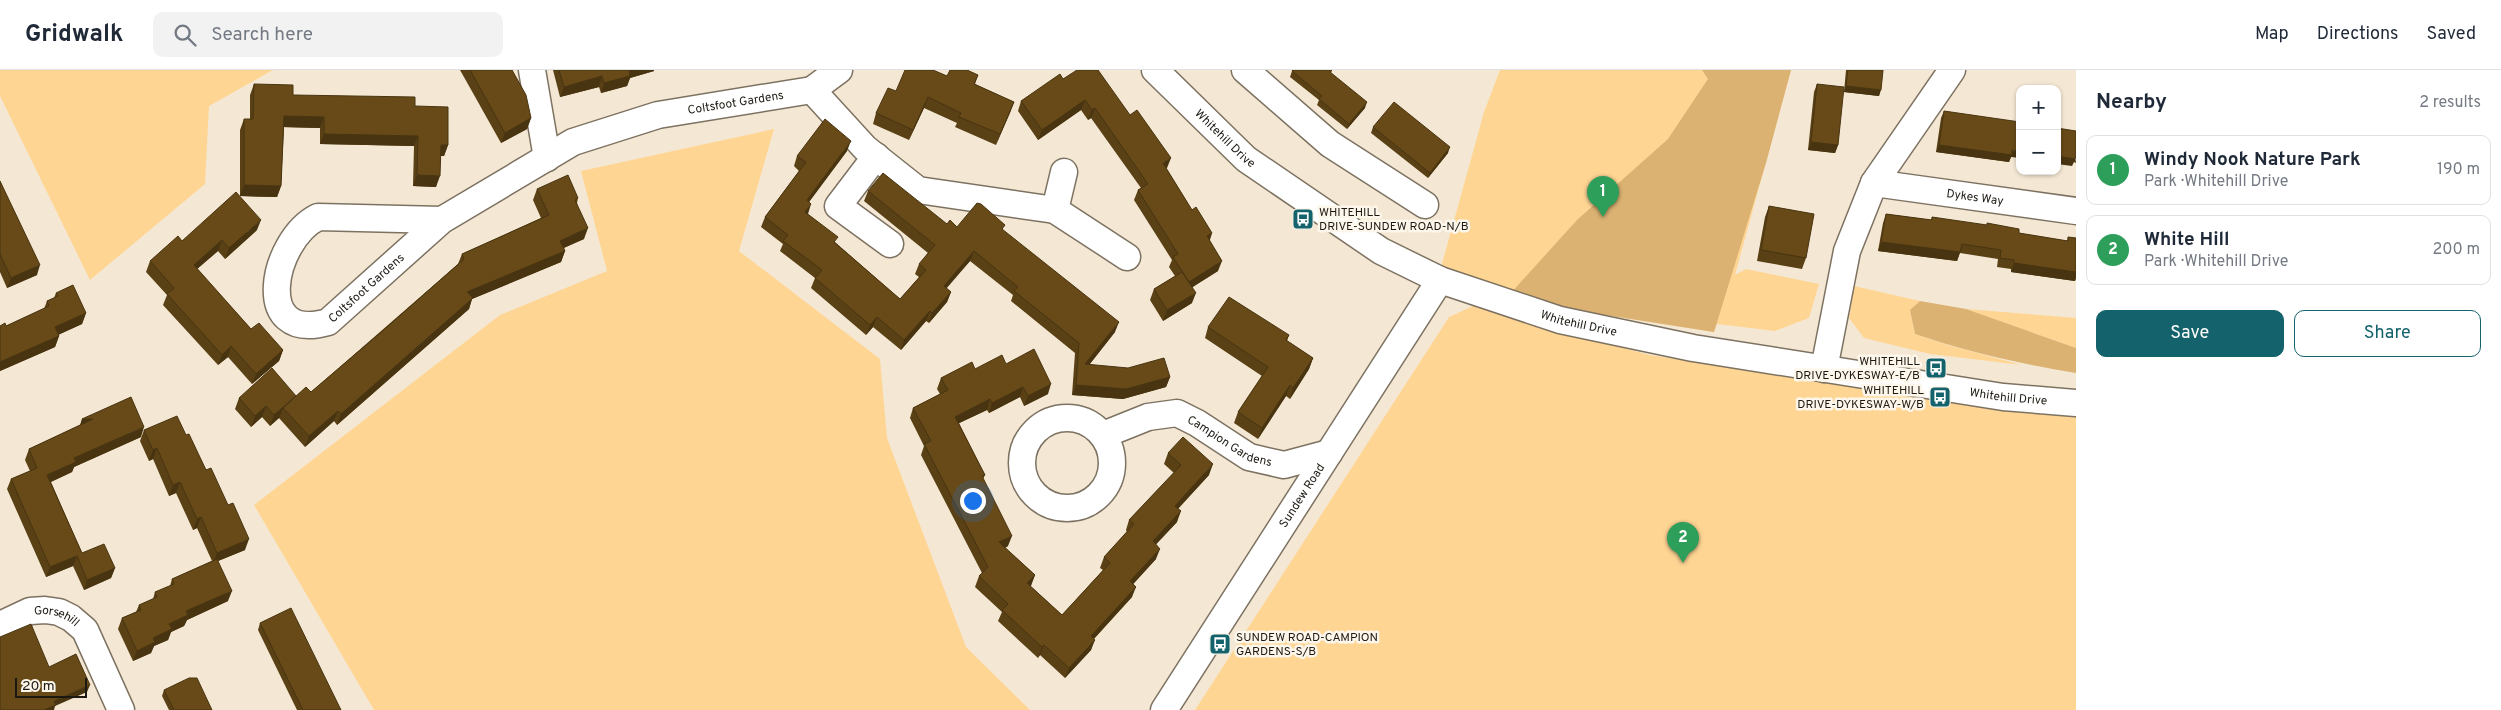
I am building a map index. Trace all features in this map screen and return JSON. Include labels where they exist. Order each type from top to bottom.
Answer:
[{"type":"street","points":[[532,70],[547,158]]},
{"type":"street","name":"Coltsfoot Gardens","points":[[442,220],[318,217],[306,223],[283,257],[276,287],[278,307],[291,322],[312,327],[328,322],[442,220],[573,142],[658,115],[812,90],[839,70]]},
{"type":"street","name":"Whitehill Drive","points":[[1155,70],[1246,159],[1381,251],[1440,280],[1560,320],[1694,348],[2003,398],[2076,403]]},
{"type":"street","points":[[1824,369],[1847,252],[1874,182],[1952,70]]},
{"type":"street","points":[[1259,75],[1330,144],[1425,205]]},
{"type":"street","points":[[812,90],[876,156],[918,190],[1055,210],[1126,257]]},
{"type":"street","points":[[876,156],[838,206],[890,244]]},
{"type":"street","points":[[1055,210],[1064,172]]},
{"type":"street","name":"Dykes Way","points":[[1874,182],[2076,211]]},
{"type":"street","name":"Sundew Road","points":[[1164,710],[1440,280]]},
{"type":"street","name":"Campion Gardens","points":[[1103,435],[1148,416],[1176,413],[1197,423],[1249,458],[1284,465],[1329,453]]},
{"type":"street","name":"Gorsehill","points":[[0,625],[30,611],[45,610],[59,612],[71,618],[85,630],[121,710]]},
{"type":"shaded area","points":[[0,70],[273,70],[209,106],[205,184],[90,280],[0,96]]},
{"type":"shaded area","points":[[1500,70],[1791,70],[1735,275],[1746,269],[1819,284],[1809,318],[1775,331],[1717,324],[1714,332],[1567,309],[1440,271],[1484,112]]},
{"type":"shaded area","points":[[1702,70],[1791,70],[1766,163],[1714,332],[1567,309],[1510,294],[1577,220],[1668,139],[1708,79]]},
{"type":"shaded area","points":[[774,129],[739,251],[880,359],[887,438],[966,647],[1030,710],[374,710],[254,505],[500,315],[607,271],[581,171]]},
{"type":"shaded area","points":[[1854,286],[1920,301],[1910,310],[1915,334],[2022,365],[1930,354],[1864,338],[1849,318]]},
{"type":"shaded area","points":[[1920,301],[1966,309],[2076,348],[2076,373],[1995,357],[1915,334],[1910,310]]},
{"type":"shaded area","points":[[1473,306],[1649,355],[2076,417],[2076,710],[1195,710],[1449,317]]},
{"type":"shaded area","points":[[1966,309],[2076,318],[2076,348]]},
{"type":"building","points":[[470,70],[512,70],[526,95],[531,118],[505,133]]},
{"type":"building","points":[[559,70],[629,70],[630,76],[604,83],[602,76],[564,87]]},
{"type":"building","points":[[905,70],[933,70],[947,76],[950,70],[967,70],[978,75],[974,84],[1014,102],[1000,134],[959,117],[961,113],[928,97],[913,130],[876,113],[888,88],[896,91]]},
{"type":"building","points":[[1077,70],[1098,70],[1130,115],[1137,110],[1171,158],[1163,163],[1192,210],[1196,207],[1212,233],[1207,236],[1222,261],[1189,282],[1173,257],[1178,254],[1138,190],[1148,184],[1095,108],[1092,110],[1085,100],[1042,130],[1021,101],[1060,74],[1063,79]]},
{"type":"building","points":[[1293,70],[1332,70],[1330,72],[1367,102],[1349,124],[1319,99],[1322,96]]},
{"type":"building","points":[[1848,70],[1883,70],[1881,90],[1846,86]]},
{"type":"building","points":[[254,84],[293,85],[293,95],[415,97],[415,106],[448,107],[448,145],[441,145],[440,176],[417,175],[418,136],[324,134],[324,117],[284,116],[281,186],[244,185],[244,119],[253,119]]},
{"type":"building","points":[[1817,84],[1844,87],[1838,145],[1811,142]]},
{"type":"building","points":[[1394,102],[1450,147],[1430,173],[1373,127]]},
{"type":"building","points":[[1944,111],[2016,121],[2016,150],[2012,150],[2012,155],[1939,145]]},
{"type":"building","points":[[825,119],[851,141],[807,200],[811,204],[805,212],[838,237],[834,242],[900,299],[926,270],[919,264],[935,245],[868,191],[883,173],[947,224],[950,220],[957,227],[977,203],[981,204],[1005,225],[1002,229],[1119,322],[1085,364],[1128,368],[1164,358],[1170,377],[1126,389],[1076,385],[1079,343],[1014,291],[1018,287],[974,251],[944,286],[951,292],[932,313],[930,311],[904,340],[877,317],[870,325],[815,278],[822,270],[783,241],[788,235],[765,217],[806,162],[797,156]]},
{"type":"building","points":[[2061,129],[2076,131],[2075,159],[2061,157]]},
{"type":"building","points":[[568,175],[578,198],[575,200],[588,228],[560,241],[565,251],[467,292],[473,298],[341,414],[338,411],[309,436],[283,408],[306,387],[311,392],[386,328],[464,259],[462,254],[549,215],[537,189]]},
{"type":"building","points":[[0,181],[40,265],[11,278],[0,254]]},
{"type":"building","points":[[236,192],[261,220],[229,248],[222,240],[194,265],[251,329],[259,323],[283,350],[256,374],[231,346],[222,355],[167,294],[174,288],[150,261],[178,236],[182,241]]},
{"type":"building","points":[[1769,206],[1814,214],[1806,258],[1761,250]]},
{"type":"building","points":[[1886,214],[1932,220],[1932,217],[1987,225],[1987,223],[2019,229],[2019,233],[2068,241],[2068,237],[2076,238],[2076,272],[2014,263],[2014,260],[2000,258],[2001,250],[1962,244],[1960,252],[1881,242]]},
{"type":"building","points":[[1182,272],[1196,293],[1167,310],[1154,289]]},
{"type":"building","points":[[73,285],[86,313],[55,327],[59,336],[0,362],[0,326],[5,323],[6,326],[49,306],[47,301],[58,296],[56,293]]},
{"type":"building","points":[[1229,297],[1289,335],[1286,340],[1313,358],[1293,388],[1290,385],[1262,428],[1238,412],[1268,367],[1208,327]]},
{"type":"building","points":[[1034,349],[1051,384],[1028,396],[1023,387],[992,403],[990,399],[955,417],[985,475],[982,476],[1012,536],[999,542],[1035,575],[1027,583],[1062,615],[1110,563],[1104,557],[1134,524],[1129,520],[1181,465],[1168,453],[1183,437],[1213,464],[1175,506],[1181,511],[1153,541],[1160,549],[1130,581],[1136,587],[1091,636],[1095,640],[1069,668],[1044,645],[1042,647],[1002,610],[1008,604],[979,576],[988,567],[924,444],[931,441],[913,408],[948,390],[941,378],[972,362],[975,369],[1002,355],[1006,364]]},
{"type":"building","points":[[272,368],[296,396],[274,415],[266,406],[255,416],[239,398]]},
{"type":"building","points":[[131,397],[144,427],[74,458],[76,462],[47,475],[82,553],[104,544],[115,568],[87,580],[77,556],[50,567],[11,479],[37,468],[29,449],[93,419],[82,419]]},
{"type":"building","points":[[177,416],[186,435],[189,434],[206,470],[211,468],[228,505],[233,503],[249,539],[217,553],[201,517],[197,519],[180,482],[173,485],[157,448],[153,450],[144,430]]},
{"type":"building","points":[[217,559],[232,591],[186,611],[188,615],[169,624],[172,629],[153,638],[155,642],[137,651],[122,618],[141,610],[139,605],[157,597],[155,592],[174,584],[172,579]]},
{"type":"building","points":[[291,608],[341,710],[303,710],[260,623]]},
{"type":"building","points":[[31,624],[49,667],[76,654],[90,685],[54,701],[56,705],[44,710],[0,710],[0,637]]},
{"type":"building","points":[[189,678],[197,678],[212,710],[174,710],[164,690]]},
{"type":"place","name":"Windy Nook Nature Park","points":[[1603,217]]},
{"type":"place","name":"WHITEHILL DRIVE-SUNDEW ROAD-N/B","points":[[1303,219]]},
{"type":"place","name":"WHITEHILL DRIVE-DYKESWAY-E/B","points":[[1936,368]]},
{"type":"place","name":"WHITEHILL DRIVE-DYKESWAY-W/B","points":[[1940,397]]},
{"type":"place","name":"White Hill","points":[[1683,563]]},
{"type":"place","name":"SUNDEW ROAD-CAMPION GARDENS-S/B","points":[[1220,644]]}]
